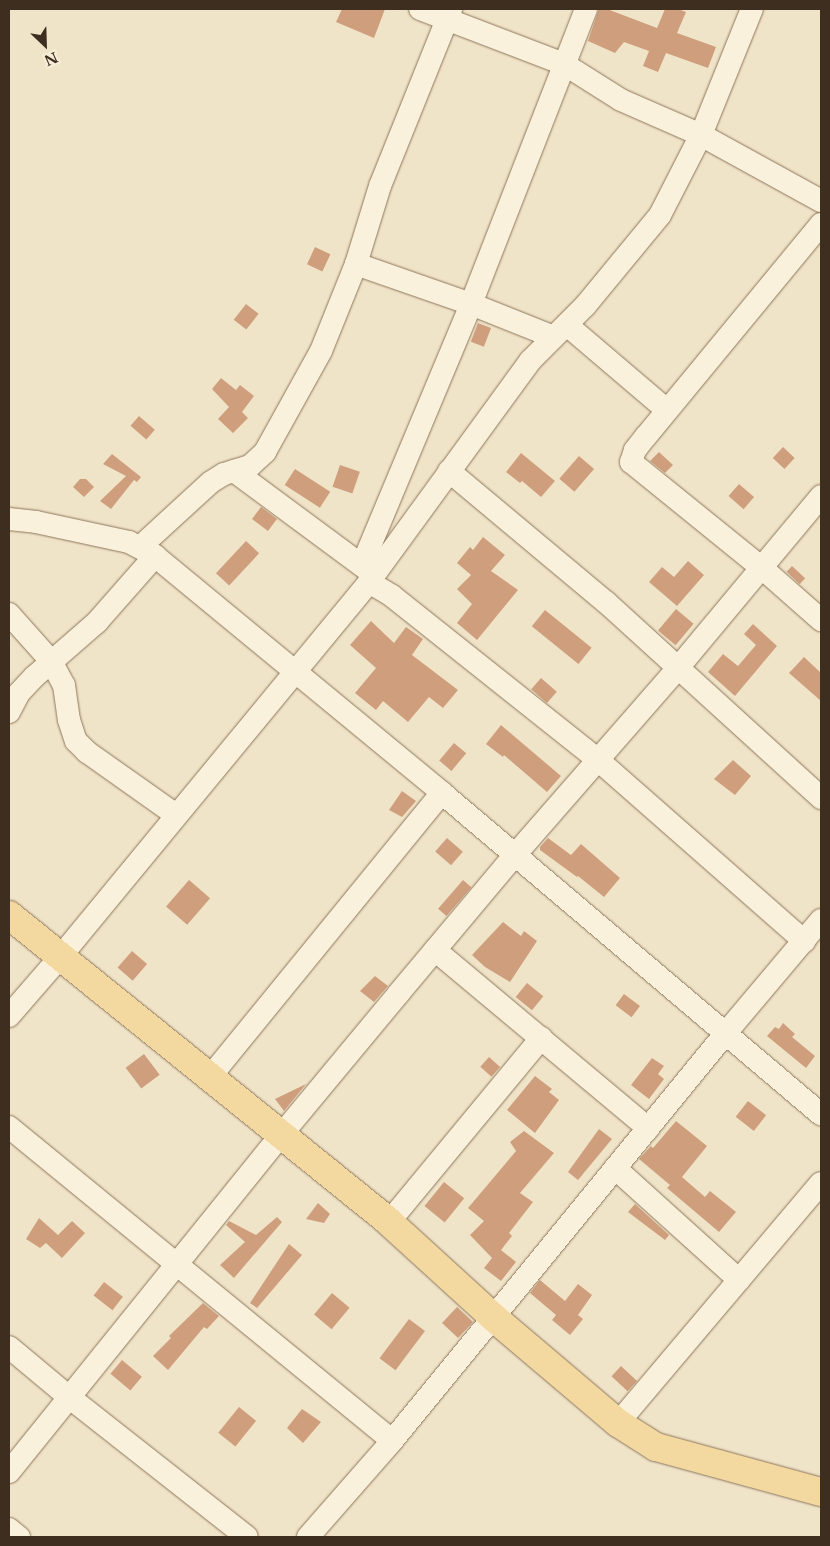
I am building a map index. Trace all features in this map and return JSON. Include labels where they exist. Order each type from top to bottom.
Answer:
[{"type":"main road","points":[[9,915],[389,1222],[494,1317],[618,1422],[656,1447],[821,1492]]},
{"type":"street","points":[[420,9],[449,14],[564,64],[621,100],[701,134],[821,201]]},
{"type":"street","points":[[368,574],[586,9]]},
{"type":"street","points":[[9,1016],[61,956],[295,670],[449,472],[530,361],[561,331],[660,215],[701,134],[752,9]]},
{"type":"street","points":[[9,712],[19,693],[51,660],[97,622],[148,552],[211,482],[250,466],[266,452],[320,351],[356,264],[380,186],[449,14]]},
{"type":"street","points":[[821,224],[635,450],[631,462],[762,568],[821,620]]},
{"type":"street","points":[[356,264],[472,304],[561,331],[667,410]]},
{"type":"street","points":[[234,471],[368,574],[392,596],[597,759],[804,941]]},
{"type":"street","points":[[449,472],[607,603],[821,798]]},
{"type":"street","points":[[9,1472],[282,1134],[435,950],[597,759],[678,669],[821,496]]},
{"type":"street","points":[[9,519],[105,536],[148,552],[295,670],[821,1114]]},
{"type":"street","points":[[9,614],[51,660],[64,685],[70,726],[76,741],[87,752],[176,815]]},
{"type":"street","points":[[210,1077],[442,793]]},
{"type":"street","points":[[308,1537],[392,1441],[725,1034],[821,920]]},
{"type":"street","points":[[435,950],[648,1128]]},
{"type":"street","points":[[389,1222],[541,1038]]},
{"type":"street","points":[[9,1127],[392,1441]]},
{"type":"street","points":[[615,1168],[739,1280]]},
{"type":"street","points":[[618,1422],[821,1183]]},
{"type":"street","points":[[9,1347],[69,1397],[247,1537]]},
{"type":"street","points":[[9,1529],[19,1537]]},
{"type":"building","points":[[342,9],[385,9],[374,38],[336,22]]},
{"type":"building","points":[[599,9],[607,9],[657,28],[665,9],[678,9],[686,12],[677,33],[716,47],[708,68],[666,53],[658,72],[643,66],[649,51],[624,42],[615,53],[588,41]]},
{"type":"building","points":[[315,247],[330,254],[322,271],[307,264]]},
{"type":"building","points":[[246,304],[259,314],[246,330],[234,320]]},
{"type":"building","points":[[478,323],[491,328],[484,347],[471,342]]},
{"type":"building","points":[[221,378],[236,390],[240,385],[254,396],[242,412],[248,418],[233,433],[218,419],[229,407],[212,389]]},
{"type":"building","points":[[139,416],[155,430],[146,440],[130,426]]},
{"type":"building","points":[[783,447],[795,458],[784,469],[773,458]]},
{"type":"building","points":[[659,452],[673,465],[665,473],[650,461]]},
{"type":"building","points":[[521,453],[555,481],[541,497],[522,481],[520,483],[506,472]]},
{"type":"building","points":[[112,454],[141,477],[137,482],[134,480],[111,509],[100,501],[126,476],[103,464]]},
{"type":"building","points":[[579,456],[594,469],[574,492],[559,479]]},
{"type":"building","points":[[340,465],[360,472],[352,494],[333,487]]},
{"type":"building","points":[[295,469],[330,492],[320,508],[285,485]]},
{"type":"building","points":[[80,479],[86,479],[94,487],[84,497],[73,487]]},
{"type":"building","points":[[739,484],[754,497],[744,509],[729,496]]},
{"type":"building","points":[[261,507],[277,519],[268,531],[252,519]]},
{"type":"building","points":[[483,537],[505,555],[491,571],[518,590],[477,640],[457,623],[472,604],[457,589],[471,575],[457,563],[470,547],[473,550]]},
{"type":"building","points":[[246,541],[259,553],[229,585],[216,573]]},
{"type":"building","points":[[688,561],[704,575],[677,606],[649,582],[662,567],[674,577]]},
{"type":"building","points":[[792,566],[805,578],[800,584],[787,572]]},
{"type":"building","points":[[676,609],[694,624],[676,645],[658,630]]},
{"type":"building","points":[[545,610],[592,648],[578,664],[532,626]]},
{"type":"building","points":[[371,621],[394,643],[406,627],[423,639],[412,655],[458,690],[443,708],[429,697],[408,722],[383,701],[376,710],[355,693],[376,668],[350,645]]},
{"type":"building","points":[[753,624],[777,646],[735,696],[708,672],[723,654],[738,666],[756,645],[744,634]]},
{"type":"building","points":[[804,657],[821,673],[821,701],[789,673]]},
{"type":"building","points":[[541,678],[557,692],[547,703],[531,689]]},
{"type":"building","points":[[501,725],[561,776],[547,792],[504,755],[503,757],[486,744]]},
{"type":"building","points":[[454,743],[466,753],[451,771],[439,761]]},
{"type":"building","points":[[733,760],[751,776],[735,795],[714,779]]},
{"type":"building","points":[[402,791],[416,801],[402,817],[389,810]]},
{"type":"building","points":[[447,838],[463,852],[451,865],[435,852]]},
{"type":"building","points":[[548,838],[571,855],[581,844],[620,878],[604,897],[578,876],[540,850],[540,847]]},
{"type":"building","points":[[189,880],[210,898],[187,925],[166,906]]},
{"type":"building","points":[[463,880],[471,887],[446,916],[438,909]]},
{"type":"building","points":[[503,922],[521,936],[524,931],[537,941],[510,982],[485,967],[472,955]]},
{"type":"building","points":[[132,951],[147,964],[133,981],[118,968]]},
{"type":"building","points":[[375,976],[388,986],[374,1002],[360,991]]},
{"type":"building","points":[[527,983],[543,996],[532,1010],[516,997]]},
{"type":"building","points":[[624,994],[640,1006],[632,1017],[616,1005]]},
{"type":"building","points":[[783,1023],[795,1034],[792,1037],[815,1056],[806,1068],[767,1036],[775,1027],[779,1029]]},
{"type":"building","points":[[144,1054],[160,1075],[141,1089],[126,1068]]},
{"type":"building","points":[[489,1057],[500,1067],[491,1077],[480,1067]]},
{"type":"building","points":[[652,1058],[664,1066],[658,1074],[664,1079],[649,1099],[631,1085]]},
{"type":"building","points":[[535,1076],[552,1089],[549,1092],[559,1100],[535,1133],[507,1110]]},
{"type":"building","points":[[306,1084],[284,1111],[275,1099]]},
{"type":"building","points":[[748,1101],[766,1115],[754,1131],[736,1117]]},
{"type":"building","points":[[676,1121],[707,1146],[682,1177],[705,1197],[710,1191],[736,1212],[719,1232],[667,1188],[670,1185],[639,1159],[651,1146],[653,1148]]},
{"type":"building","points":[[599,1129],[612,1139],[578,1180],[568,1172]]},
{"type":"building","points":[[524,1131],[554,1153],[520,1193],[533,1202],[509,1233],[512,1236],[501,1250],[516,1262],[501,1281],[484,1268],[492,1258],[470,1235],[484,1221],[468,1208],[516,1151],[510,1142]]},
{"type":"building","points":[[444,1182],[464,1198],[445,1222],[424,1206]]},
{"type":"building","points":[[318,1203],[330,1214],[324,1223],[306,1219]]},
{"type":"building","points":[[635,1204],[669,1235],[665,1240],[628,1212]]},
{"type":"building","points":[[277,1217],[282,1222],[234,1278],[220,1265],[245,1242],[226,1225],[229,1221],[256,1235]]},
{"type":"building","points":[[39,1218],[58,1235],[72,1221],[85,1233],[62,1258],[46,1243],[40,1248],[26,1239]]},
{"type":"building","points":[[289,1244],[302,1255],[257,1308],[250,1303]]},
{"type":"building","points":[[540,1280],[565,1301],[578,1284],[592,1295],[578,1315],[583,1319],[570,1335],[552,1320],[556,1315],[530,1293]]},
{"type":"building","points":[[104,1282],[123,1297],[112,1310],[94,1295]]},
{"type":"building","points":[[332,1293],[350,1308],[332,1329],[314,1314]]},
{"type":"building","points":[[203,1303],[219,1316],[207,1329],[204,1327],[168,1370],[153,1356],[171,1338],[169,1336]]},
{"type":"building","points":[[457,1307],[473,1322],[458,1338],[442,1323]]},
{"type":"building","points":[[409,1319],[425,1331],[395,1370],[380,1358]]},
{"type":"building","points":[[122,1360],[142,1377],[130,1391],[110,1374]]},
{"type":"building","points":[[621,1366],[637,1381],[628,1391],[611,1376]]},
{"type":"building","points":[[239,1407],[256,1421],[235,1446],[218,1433]]},
{"type":"building","points":[[302,1409],[321,1422],[303,1443],[287,1428]]}]
